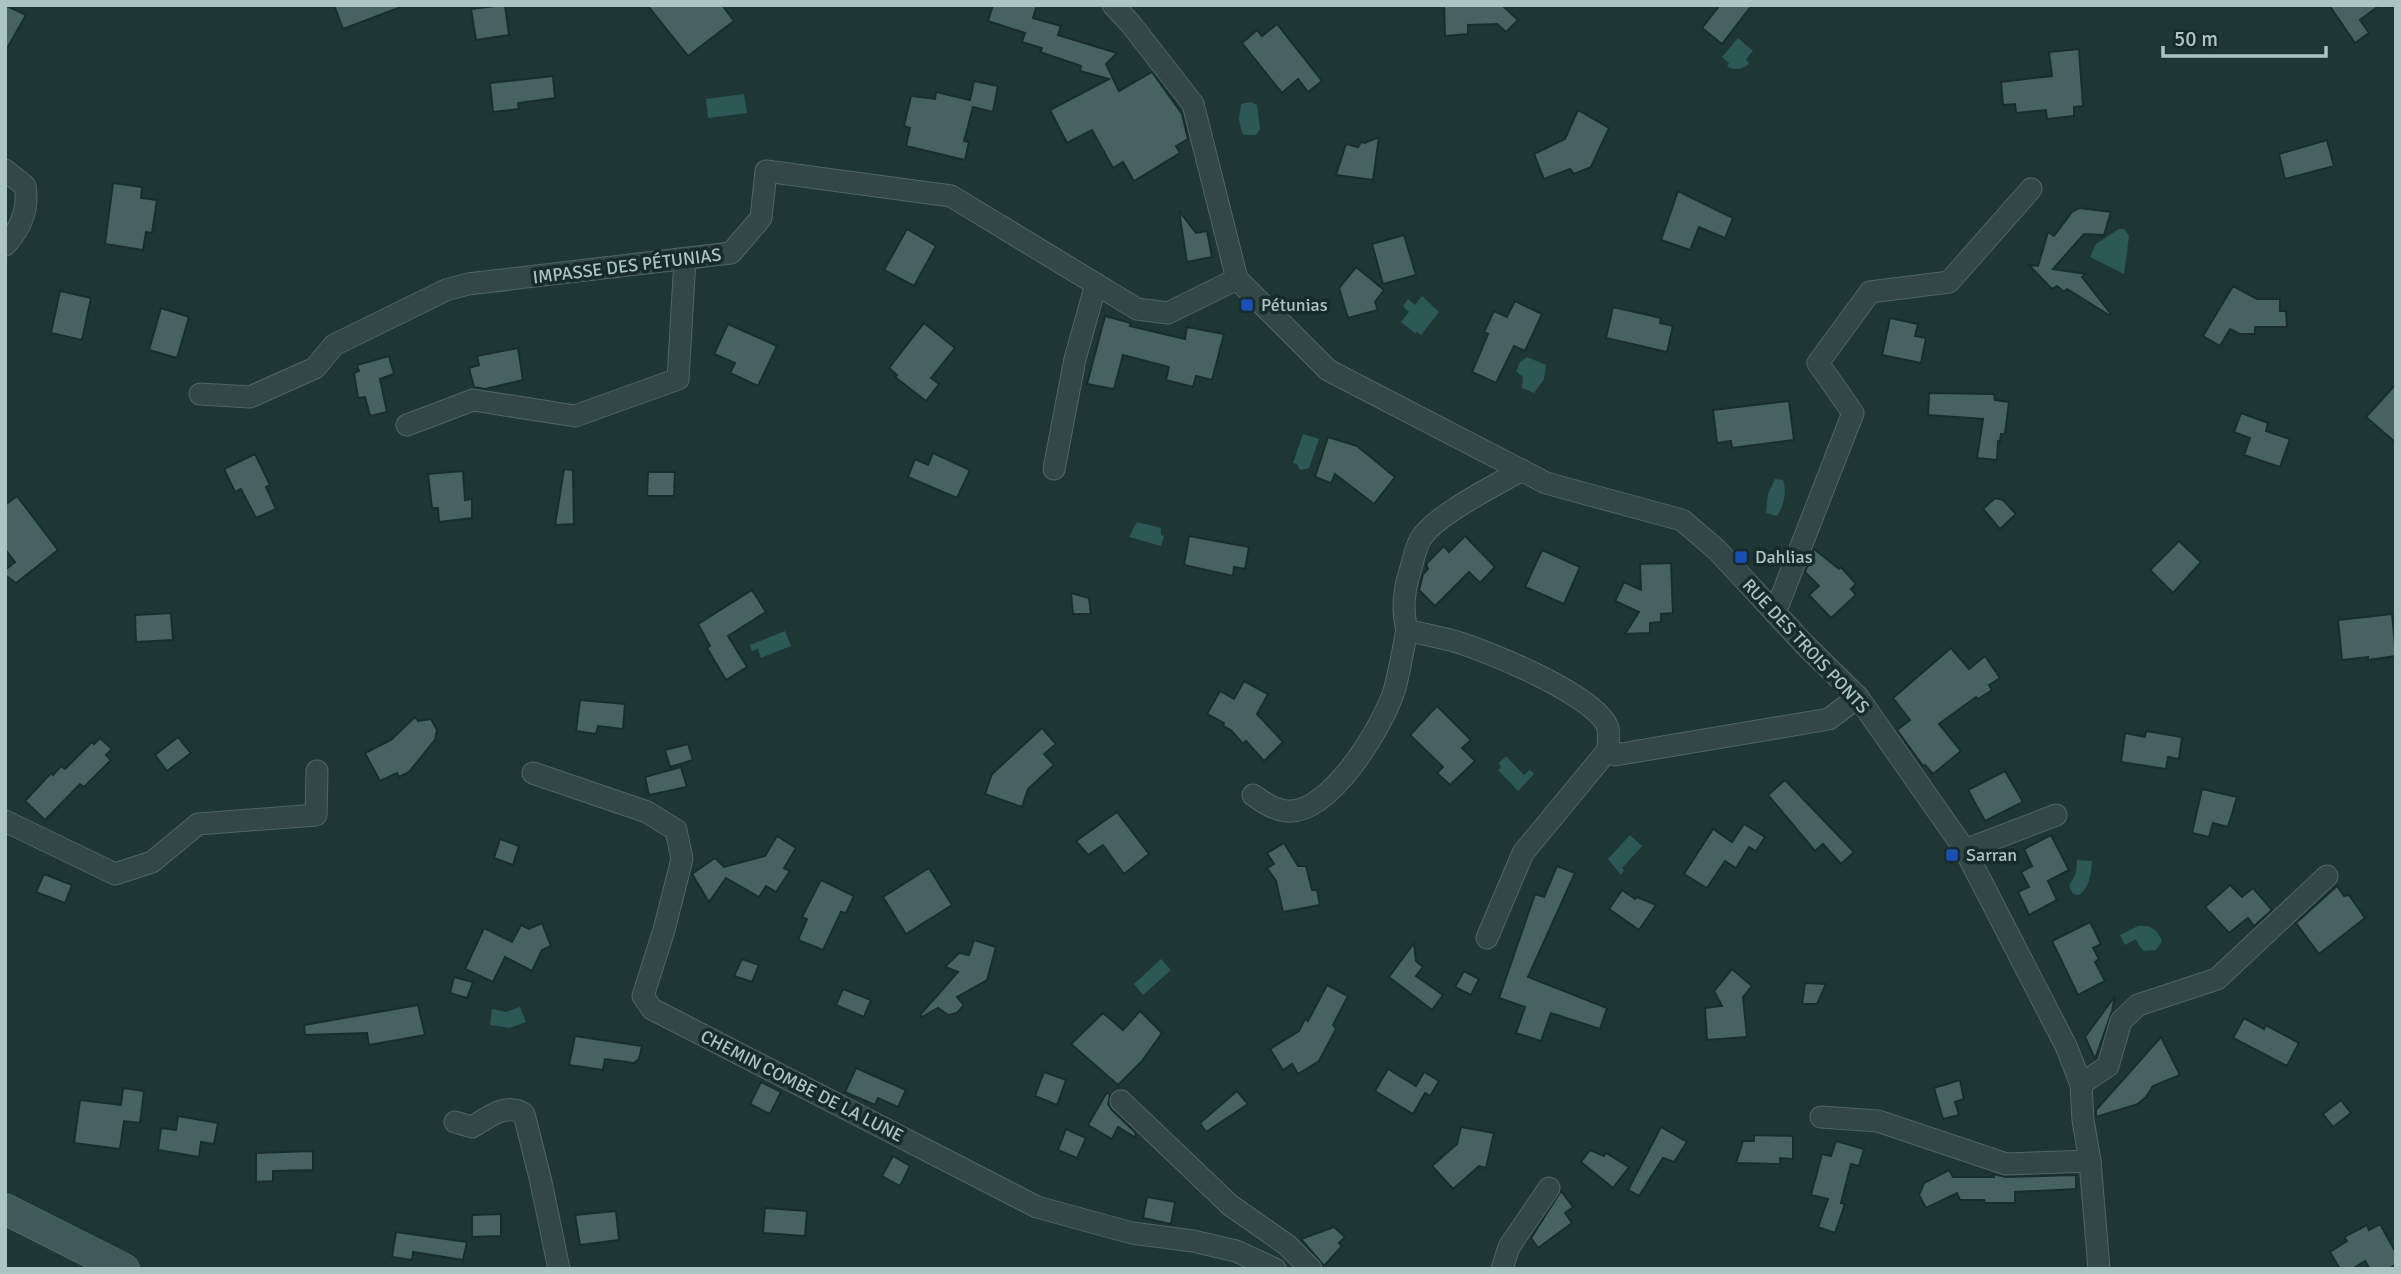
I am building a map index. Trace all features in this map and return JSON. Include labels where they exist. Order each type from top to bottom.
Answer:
[{"type":"main road","points":[[5,1209],[124,1269]]},
{"type":"street","points":[[1113,5],[1193,104],[1237,279]]},
{"type":"street","points":[[5,170],[25,186],[27,198],[26,209],[15,236],[5,245]]},
{"type":"street","name":"IMPASSE DES PÉTUNIAS","points":[[201,394],[250,397],[315,368],[334,345],[446,290],[468,284],[731,253],[761,218],[766,171],[951,197],[1137,309],[1168,313],[1237,279]]},
{"type":"street","points":[[1775,613],[1853,413],[1818,363],[1870,292],[1949,282],[2031,189]]},
{"type":"street","points":[[407,425],[474,400],[575,416],[678,379],[685,260]]},
{"type":"street","name":"RUE DES TROIS PONTS","points":[[1237,279],[1328,370],[1546,483],[1682,520],[1717,550],[1857,697],[1965,850],[2066,1046],[2081,1084],[2099,1269]]},
{"type":"street","points":[[1054,469],[1075,359],[1096,284]]},
{"type":"street","points":[[1253,796],[1267,805],[1288,812],[1316,804],[1341,780],[1370,741],[1395,690],[1407,630],[1403,616],[1407,580],[1420,540],[1431,527],[1470,500],[1522,470]]},
{"type":"street","points":[[1407,630],[1455,642],[1542,677],[1594,709],[1608,728],[1608,750],[1523,853],[1487,938]]},
{"type":"street","points":[[1608,750],[1615,755],[1829,719],[1857,697]]},
{"type":"street","points":[[5,821],[115,874],[152,862],[198,824],[316,815],[317,771]]},
{"type":"street","name":"CHEMIN COMBE DE LA LUNE","points":[[533,773],[647,812],[676,830],[682,859],[664,930],[643,996],[652,1009],[1037,1207],[1132,1233],[1193,1241],[1236,1251],[1275,1269]]},
{"type":"street","points":[[1965,850],[2056,815]]},
{"type":"street","points":[[2081,1084],[2108,1066],[2121,1021],[2138,1005],[2217,979],[2327,876]]},
{"type":"street","points":[[1121,1101],[1230,1205],[1287,1245],[1311,1269]]},
{"type":"street","points":[[455,1122],[472,1127],[505,1108],[516,1109],[524,1114],[559,1269]]},
{"type":"street","points":[[1821,1117],[1878,1121],[2006,1164],[2090,1161]]},
{"type":"street","points":[[1502,1269],[1509,1247],[1549,1188]]},
{"type":"water","points":[[1738,38],[1753,51],[1746,59],[1749,64],[1733,69],[1727,67],[1729,63],[1722,57]]},
{"type":"water","points":[[744,94],[747,113],[708,118],[706,99]]},
{"type":"water","points":[[1251,102],[1257,105],[1260,129],[1256,135],[1245,135],[1242,133],[1239,119],[1241,104]]},
{"type":"water","points":[[2119,229],[2124,229],[2129,236],[2124,274],[2090,257],[2096,244]]},
{"type":"water","points":[[1422,296],[1439,312],[1421,335],[1401,322],[1409,312],[1403,306],[1408,299],[1415,305]]},
{"type":"water","points":[[1527,357],[1546,365],[1544,379],[1534,393],[1522,388],[1523,377],[1516,371],[1520,362]]},
{"type":"water","points":[[1303,434],[1319,439],[1309,468],[1300,470],[1297,464],[1293,463]]},
{"type":"water","points":[[1775,479],[1783,480],[1785,489],[1777,516],[1766,513],[1768,494]]},
{"type":"water","points":[[1137,522],[1161,528],[1161,535],[1164,536],[1161,546],[1129,537]]},
{"type":"water","points":[[785,631],[791,646],[761,658],[758,649],[752,651],[750,645]]},
{"type":"water","points":[[1506,756],[1524,775],[1530,770],[1534,774],[1518,791],[1498,770],[1501,767],[1499,763]]},
{"type":"water","points":[[1630,835],[1642,846],[1622,868],[1624,870],[1621,875],[1608,859]]},
{"type":"water","points":[[2077,860],[2092,861],[2088,884],[2079,895],[2073,894],[2069,886],[2076,873]]},
{"type":"water","points":[[2138,926],[2150,927],[2158,933],[2162,941],[2156,950],[2144,951],[2136,939],[2125,945],[2120,935]]},
{"type":"water","points":[[1161,959],[1171,970],[1143,995],[1134,984]]},
{"type":"water","points":[[520,1007],[526,1022],[510,1028],[490,1025],[492,1009],[506,1012]]},
{"type":"building","points":[[5,5],[26,15],[5,52]]},
{"type":"building","points":[[334,5],[401,5],[401,7],[343,29]]},
{"type":"building","points":[[505,5],[509,35],[476,40],[471,9]]},
{"type":"building","points":[[647,5],[722,5],[734,21],[688,56]]},
{"type":"building","points":[[993,5],[1037,5],[1033,18],[1061,26],[1058,35],[1117,53],[1106,64],[1119,91],[1152,72],[1182,114],[1188,139],[1176,146],[1180,153],[1134,181],[1123,162],[1113,168],[1092,130],[1067,143],[1050,110],[1109,79],[1080,71],[1081,66],[1040,52],[1042,48],[1022,42],[1025,33],[988,21]]},
{"type":"building","points":[[1444,5],[1502,5],[1518,20],[1506,32],[1497,24],[1468,25],[1468,34],[1445,36]]},
{"type":"building","points":[[1720,5],[1752,5],[1722,44],[1702,28]]},
{"type":"building","points":[[2329,5],[2380,5],[2360,20],[2369,33],[2355,43]]},
{"type":"building","points":[[1277,24],[1322,81],[1308,92],[1298,79],[1282,93],[1242,43],[1257,30],[1262,36]]},
{"type":"building","points":[[2079,49],[2083,106],[2074,107],[2074,116],[2047,119],[2046,110],[2016,113],[2015,104],[2003,105],[2001,82],[2052,76],[2049,52]]},
{"type":"building","points":[[553,76],[555,98],[518,103],[519,109],[493,112],[490,83]]},
{"type":"building","points":[[974,81],[998,86],[993,112],[973,107],[964,141],[969,142],[965,160],[906,146],[910,128],[904,126],[911,96],[935,99],[936,92],[970,100]]},
{"type":"building","points":[[1578,110],[1609,128],[1591,167],[1574,174],[1570,169],[1544,179],[1534,154],[1565,139]]},
{"type":"building","points":[[1379,137],[1373,180],[1336,175],[1346,144],[1358,147],[1361,142]]},
{"type":"building","points":[[2327,140],[2334,166],[2285,179],[2279,154]]},
{"type":"building","points":[[113,183],[142,187],[141,198],[157,200],[152,233],[146,232],[143,250],[105,244]]},
{"type":"building","points":[[1678,191],[1733,218],[1725,238],[1699,227],[1690,250],[1661,240]]},
{"type":"building","points":[[2079,208],[2111,212],[2104,235],[2084,234],[2053,269],[2086,274],[2082,277],[2111,314],[2109,315],[2067,289],[2064,292],[2057,286],[2052,289],[2029,265],[2038,266],[2048,232],[2054,236],[2072,212]]},
{"type":"building","points":[[1179,211],[1196,233],[1207,231],[1212,257],[1187,262]]},
{"type":"building","points":[[907,229],[936,246],[914,286],[884,270]]},
{"type":"building","points":[[1404,235],[1416,275],[1383,284],[1372,244]]},
{"type":"building","points":[[1356,267],[1384,290],[1375,302],[1378,310],[1348,318],[1339,288]]},
{"type":"building","points":[[2233,286],[2257,299],[2280,299],[2280,311],[2286,311],[2287,327],[2255,327],[2255,334],[2240,334],[2230,329],[2220,346],[2203,336]]},
{"type":"building","points":[[60,291],[91,298],[82,340],[51,333]]},
{"type":"building","points":[[1515,301],[1542,314],[1525,351],[1514,346],[1496,383],[1472,372],[1488,334],[1484,332],[1494,311],[1507,317]]},
{"type":"building","points":[[1613,307],[1661,318],[1660,323],[1673,326],[1667,352],[1606,338]]},
{"type":"building","points":[[161,308],[189,317],[177,358],[149,350]]},
{"type":"building","points":[[1105,316],[1131,323],[1130,326],[1185,339],[1187,327],[1224,334],[1212,380],[1196,376],[1193,387],[1166,380],[1169,367],[1123,355],[1114,389],[1087,384]]},
{"type":"building","points":[[1890,318],[1918,324],[1915,336],[1926,338],[1921,363],[1882,355]]},
{"type":"building","points":[[924,323],[955,348],[931,378],[939,384],[926,401],[895,377],[897,375],[889,368]]},
{"type":"building","points":[[728,324],[777,346],[758,386],[730,373],[735,363],[714,354]]},
{"type":"building","points":[[518,348],[523,380],[485,389],[474,387],[469,368],[479,365],[477,356]]},
{"type":"building","points":[[389,356],[394,374],[380,379],[387,412],[370,416],[365,397],[358,398],[354,373],[359,371],[357,365]]},
{"type":"building","points":[[2396,384],[2396,443],[2366,417]]},
{"type":"building","points":[[1929,393],[1994,394],[1995,400],[2009,402],[2005,434],[2001,434],[2000,442],[1998,441],[1997,460],[1977,458],[1983,419],[1928,415]]},
{"type":"building","points":[[1789,401],[1794,440],[1732,448],[1731,441],[1717,443],[1713,410]]},
{"type":"building","points":[[2241,413],[2268,423],[2266,431],[2290,439],[2280,467],[2244,455],[2250,438],[2234,432]]},
{"type":"building","points":[[1328,437],[1357,446],[1395,477],[1374,504],[1335,474],[1331,483],[1315,477]]},
{"type":"building","points":[[933,453],[970,470],[957,498],[908,477],[915,459],[928,465]]},
{"type":"building","points":[[255,454],[270,485],[266,487],[276,509],[256,518],[241,489],[235,492],[224,469]]},
{"type":"building","points":[[564,469],[573,470],[574,524],[555,525]]},
{"type":"building","points":[[463,471],[465,500],[472,499],[472,518],[439,522],[438,508],[432,508],[428,474]]},
{"type":"building","points":[[648,472],[675,472],[674,496],[647,496]]},
{"type":"building","points":[[17,496],[58,550],[16,583],[5,575],[5,570],[15,562],[5,549],[5,505]]},
{"type":"building","points":[[1995,498],[2003,500],[2016,514],[2000,529],[1983,509]]},
{"type":"building","points":[[1189,536],[1249,547],[1245,569],[1234,567],[1233,576],[1184,565]]},
{"type":"building","points":[[1465,536],[1495,567],[1480,583],[1469,572],[1435,606],[1419,590],[1423,574],[1428,569],[1426,564],[1444,546],[1449,552]]},
{"type":"building","points":[[2179,541],[2201,562],[2173,593],[2150,570]]},
{"type":"building","points":[[1814,549],[1839,569],[1841,567],[1856,584],[1851,589],[1856,595],[1831,618],[1809,595],[1819,586],[1805,572]]},
{"type":"building","points":[[1542,550],[1580,567],[1564,604],[1525,587]]},
{"type":"building","points":[[1671,563],[1673,613],[1661,614],[1661,622],[1650,623],[1650,633],[1625,634],[1639,612],[1615,601],[1624,582],[1641,590],[1640,564]]},
{"type":"building","points":[[752,590],[766,612],[728,636],[747,667],[726,680],[707,648],[710,646],[698,624]]},
{"type":"building","points":[[1071,593],[1089,598],[1091,614],[1073,614]]},
{"type":"building","points":[[171,613],[173,640],[136,642],[135,615]]},
{"type":"building","points":[[2392,614],[2396,656],[2342,660],[2338,620]]},
{"type":"building","points":[[1951,648],[1969,669],[1985,656],[2000,678],[1989,685],[1992,690],[1978,699],[1976,697],[1939,724],[1961,751],[1933,774],[1923,766],[1897,730],[1910,720],[1893,698]]},
{"type":"building","points":[[1244,681],[1268,694],[1257,714],[1283,742],[1264,761],[1246,741],[1243,744],[1231,730],[1223,726],[1224,723],[1207,714],[1220,691],[1234,699]]},
{"type":"building","points":[[580,700],[625,704],[623,729],[598,726],[596,734],[576,731]]},
{"type":"building","points":[[1437,706],[1471,740],[1462,748],[1475,761],[1450,785],[1437,773],[1443,767],[1410,735]]},
{"type":"building","points":[[415,717],[418,721],[431,719],[437,730],[435,740],[409,772],[399,777],[397,773],[380,781],[365,753],[391,740]]},
{"type":"building","points":[[1042,728],[1056,744],[1044,754],[1054,765],[1028,789],[1022,807],[985,794],[992,774]]},
{"type":"building","points":[[2146,731],[2182,737],[2179,759],[2168,757],[2166,769],[2121,762],[2125,733],[2145,737]]},
{"type":"building","points":[[178,737],[191,753],[167,771],[155,755]]},
{"type":"building","points":[[100,738],[112,749],[106,755],[111,760],[84,787],[80,784],[45,820],[25,801],[51,773],[53,775],[61,766],[65,769],[92,742],[94,744]]},
{"type":"building","points":[[688,744],[693,760],[670,767],[665,750]]},
{"type":"building","points":[[681,767],[687,787],[649,795],[645,777]]},
{"type":"building","points":[[2005,771],[2023,802],[1985,821],[1968,790]]},
{"type":"building","points":[[1785,780],[1854,852],[1841,864],[1823,844],[1815,851],[1768,795]]},
{"type":"building","points":[[2202,789],[2237,797],[2228,827],[2213,823],[2209,837],[2192,833]]},
{"type":"building","points":[[1117,812],[1149,854],[1124,874],[1103,845],[1088,855],[1076,841]]},
{"type":"building","points":[[1744,824],[1765,837],[1756,851],[1749,847],[1736,868],[1725,861],[1707,888],[1684,874],[1713,829],[1732,842]]},
{"type":"building","points":[[2051,835],[2069,870],[2048,881],[2057,900],[2029,915],[2018,892],[2029,887],[2021,872],[2032,866],[2024,849]]},
{"type":"building","points":[[777,836],[796,848],[784,868],[790,871],[776,892],[766,886],[759,897],[726,878],[709,902],[692,874],[715,858],[724,867],[765,856]]},
{"type":"building","points":[[500,839],[519,846],[513,865],[494,858]]},
{"type":"building","points":[[1284,843],[1298,866],[1306,866],[1312,890],[1317,890],[1320,905],[1283,912],[1276,881],[1267,868],[1274,864],[1267,853]]},
{"type":"building","points":[[1557,866],[1575,873],[1528,977],[1607,1008],[1600,1029],[1551,1013],[1541,1041],[1516,1033],[1525,1007],[1499,998],[1535,894],[1544,897]]},
{"type":"building","points":[[929,868],[952,905],[906,934],[883,897]]},
{"type":"building","points":[[44,874],[72,885],[65,903],[36,892]]},
{"type":"building","points":[[821,880],[854,896],[846,913],[841,912],[823,950],[798,940],[807,919],[802,917]]},
{"type":"building","points":[[2230,885],[2242,897],[2253,888],[2272,910],[2254,926],[2248,918],[2229,933],[2205,907]]},
{"type":"building","points":[[2337,886],[2344,896],[2349,895],[2365,918],[2319,954],[2296,923]]},
{"type":"building","points":[[1622,890],[1635,899],[1637,897],[1656,905],[1639,930],[1609,909]]},
{"type":"building","points":[[2090,922],[2101,944],[2093,948],[2099,959],[2095,962],[2105,981],[2078,995],[2052,941]]},
{"type":"building","points":[[542,923],[551,946],[542,950],[532,971],[505,957],[493,982],[465,969],[484,928],[512,942],[521,925],[529,929]]},
{"type":"building","points":[[974,940],[996,947],[987,980],[957,997],[964,1005],[957,1013],[948,1015],[938,1008],[922,1017],[920,1015],[958,972],[945,967],[959,953],[969,955]]},
{"type":"building","points":[[1414,943],[1416,961],[1423,967],[1416,976],[1443,995],[1432,1010],[1389,977]]},
{"type":"building","points":[[742,959],[759,965],[752,982],[734,976]]},
{"type":"building","points":[[1732,969],[1752,986],[1743,997],[1747,1037],[1707,1040],[1705,1008],[1722,1006],[1714,991]]},
{"type":"building","points":[[1464,971],[1479,979],[1471,995],[1455,987]]},
{"type":"building","points":[[454,977],[473,982],[467,998],[450,993]]},
{"type":"building","points":[[1805,983],[1826,984],[1817,1004],[1802,1004]]},
{"type":"building","points":[[1327,985],[1348,996],[1333,1025],[1336,1029],[1319,1061],[1298,1074],[1292,1064],[1283,1070],[1270,1049],[1299,1031],[1305,1019],[1308,1021]]},
{"type":"building","points":[[843,989],[871,1000],[864,1017],[836,1005]]},
{"type":"building","points":[[2115,996],[2112,1011],[2095,1059],[2085,1037]]},
{"type":"building","points":[[418,1005],[425,1035],[369,1045],[367,1033],[305,1035],[304,1025]]},
{"type":"building","points":[[1140,1011],[1162,1033],[1142,1061],[1118,1085],[1071,1044],[1103,1013],[1123,1030]]},
{"type":"building","points":[[2244,1018],[2264,1029],[2266,1025],[2299,1043],[2287,1066],[2233,1038]]},
{"type":"building","points":[[575,1036],[642,1046],[639,1059],[634,1063],[605,1059],[603,1070],[569,1065]]},
{"type":"building","points":[[2161,1037],[2180,1075],[2153,1086],[2138,1104],[2096,1117],[2096,1110]]},
{"type":"building","points":[[856,1068],[906,1090],[898,1107],[878,1098],[875,1105],[845,1092]]},
{"type":"building","points":[[1388,1069],[1416,1086],[1424,1072],[1439,1081],[1430,1096],[1425,1093],[1413,1114],[1375,1091]]},
{"type":"building","points":[[1044,1072],[1066,1080],[1057,1105],[1035,1096]]},
{"type":"building","points":[[1960,1080],[1964,1099],[1955,1102],[1959,1115],[1943,1119],[1934,1088]]},
{"type":"building","points":[[761,1082],[781,1092],[770,1114],[750,1104]]},
{"type":"building","points":[[123,1088],[144,1091],[140,1123],[124,1121],[120,1149],[74,1143],[80,1100],[121,1105]]},
{"type":"building","points":[[1237,1091],[1248,1104],[1206,1132],[1200,1123]]},
{"type":"building","points":[[1107,1092],[1110,1095],[1108,1104],[1135,1132],[1136,1138],[1118,1127],[1112,1139],[1088,1125]]},
{"type":"building","points":[[2341,1100],[2351,1113],[2333,1127],[2323,1114]]},
{"type":"building","points":[[178,1116],[218,1123],[214,1144],[201,1142],[199,1157],[158,1150],[161,1128],[176,1130]]},
{"type":"building","points":[[1461,1127],[1494,1133],[1486,1168],[1479,1166],[1453,1189],[1432,1166],[1457,1144]]},
{"type":"building","points":[[1661,1127],[1687,1142],[1674,1162],[1663,1158],[1639,1196],[1628,1190]]},
{"type":"building","points":[[1066,1129],[1086,1138],[1077,1158],[1058,1150]]},
{"type":"building","points":[[1754,1135],[1793,1136],[1793,1159],[1780,1158],[1780,1164],[1736,1163],[1743,1141],[1754,1141]]},
{"type":"building","points":[[1836,1141],[1864,1149],[1859,1166],[1851,1164],[1841,1203],[1845,1204],[1835,1233],[1818,1227],[1828,1199],[1811,1195],[1822,1154],[1831,1156]]},
{"type":"building","points":[[1590,1150],[1604,1156],[1606,1153],[1629,1167],[1613,1188],[1581,1162]]},
{"type":"building","points":[[313,1151],[313,1170],[273,1171],[273,1181],[256,1182],[256,1153]]},
{"type":"building","points":[[893,1156],[910,1166],[900,1186],[882,1176]]},
{"type":"building","points":[[1949,1170],[1953,1177],[1994,1177],[1993,1174],[2006,1177],[2076,1175],[2076,1189],[2015,1192],[2015,1203],[1960,1200],[1957,1193],[1926,1208],[1919,1195],[1924,1183]]},
{"type":"building","points":[[1561,1191],[1573,1207],[1565,1213],[1572,1223],[1538,1248],[1531,1238]]},
{"type":"building","points":[[1147,1197],[1175,1202],[1171,1224],[1143,1218]]},
{"type":"building","points":[[765,1208],[807,1211],[805,1236],[763,1233]]},
{"type":"building","points":[[616,1211],[619,1240],[580,1245],[575,1215]]},
{"type":"building","points":[[501,1214],[501,1236],[472,1237],[472,1215]]},
{"type":"building","points":[[2380,1224],[2396,1253],[2396,1264],[2389,1269],[2370,1269],[2365,1261],[2352,1269],[2340,1269],[2330,1252],[2347,1241],[2344,1237],[2367,1225],[2369,1230]]},
{"type":"building","points":[[1334,1227],[1345,1237],[1339,1243],[1342,1246],[1324,1266],[1301,1239]]},
{"type":"building","points":[[396,1232],[467,1242],[463,1260],[413,1252],[412,1260],[392,1257]]},
{"type":"place","name":"Pétunias","points":[[1247,305]]},
{"type":"place","name":"Dahlias","points":[[1741,557]]},
{"type":"place","name":"Sarran","points":[[1952,855]]}]
